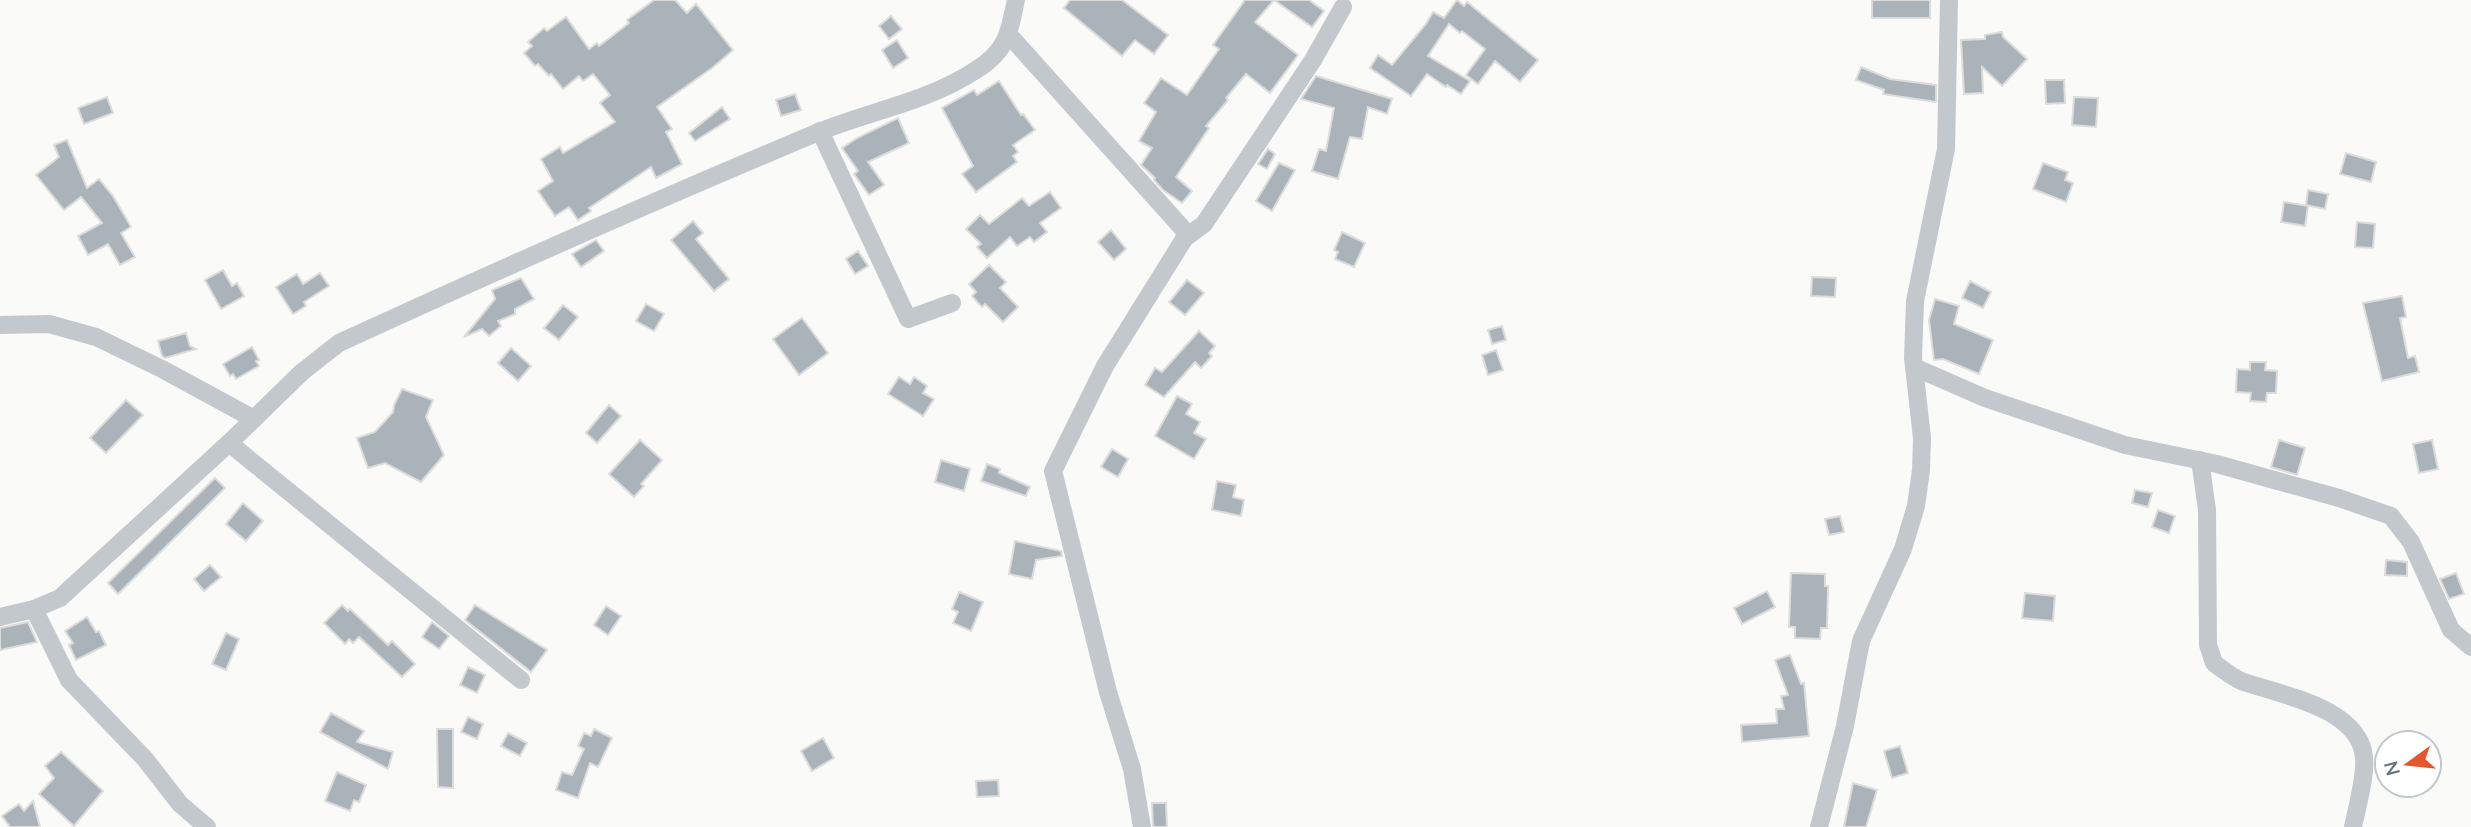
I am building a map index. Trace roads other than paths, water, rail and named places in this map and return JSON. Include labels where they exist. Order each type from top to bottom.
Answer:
[{"type":"street","points":[[0,617],[34,609],[60,598],[302,372],[339,343],[820,131],[930,95],[978,69],[999,49],[1009,35],[1016,0]]},
{"type":"street","points":[[1819,827],[1845,726],[1861,641],[1903,549],[1916,506],[1922,470],[1922,438],[1914,367],[1915,301],[1946,149],[1949,0]]},
{"type":"street","points":[[1142,827],[1132,769],[1108,692],[1053,471],[1105,366],[1185,238],[1205,224],[1313,60],[1343,7]]},
{"type":"street","points":[[1009,35],[1184,230],[1185,238]]},
{"type":"street","points":[[820,131],[908,319],[953,303]]},
{"type":"street","points":[[0,325],[49,324],[96,337],[254,419]]},
{"type":"street","points":[[1914,367],[1985,398],[2125,445],[2200,460],[2339,498],[2391,516],[2411,542],[2451,630],[2471,647]]},
{"type":"street","points":[[229,443],[522,680]]},
{"type":"street","points":[[2200,460],[2207,510],[2208,645],[2214,663],[2238,680],[2312,704],[2351,726],[2361,742],[2365,760],[2353,827]]},
{"type":"street","points":[[34,609],[69,680],[145,759],[180,804],[207,827]]}]
